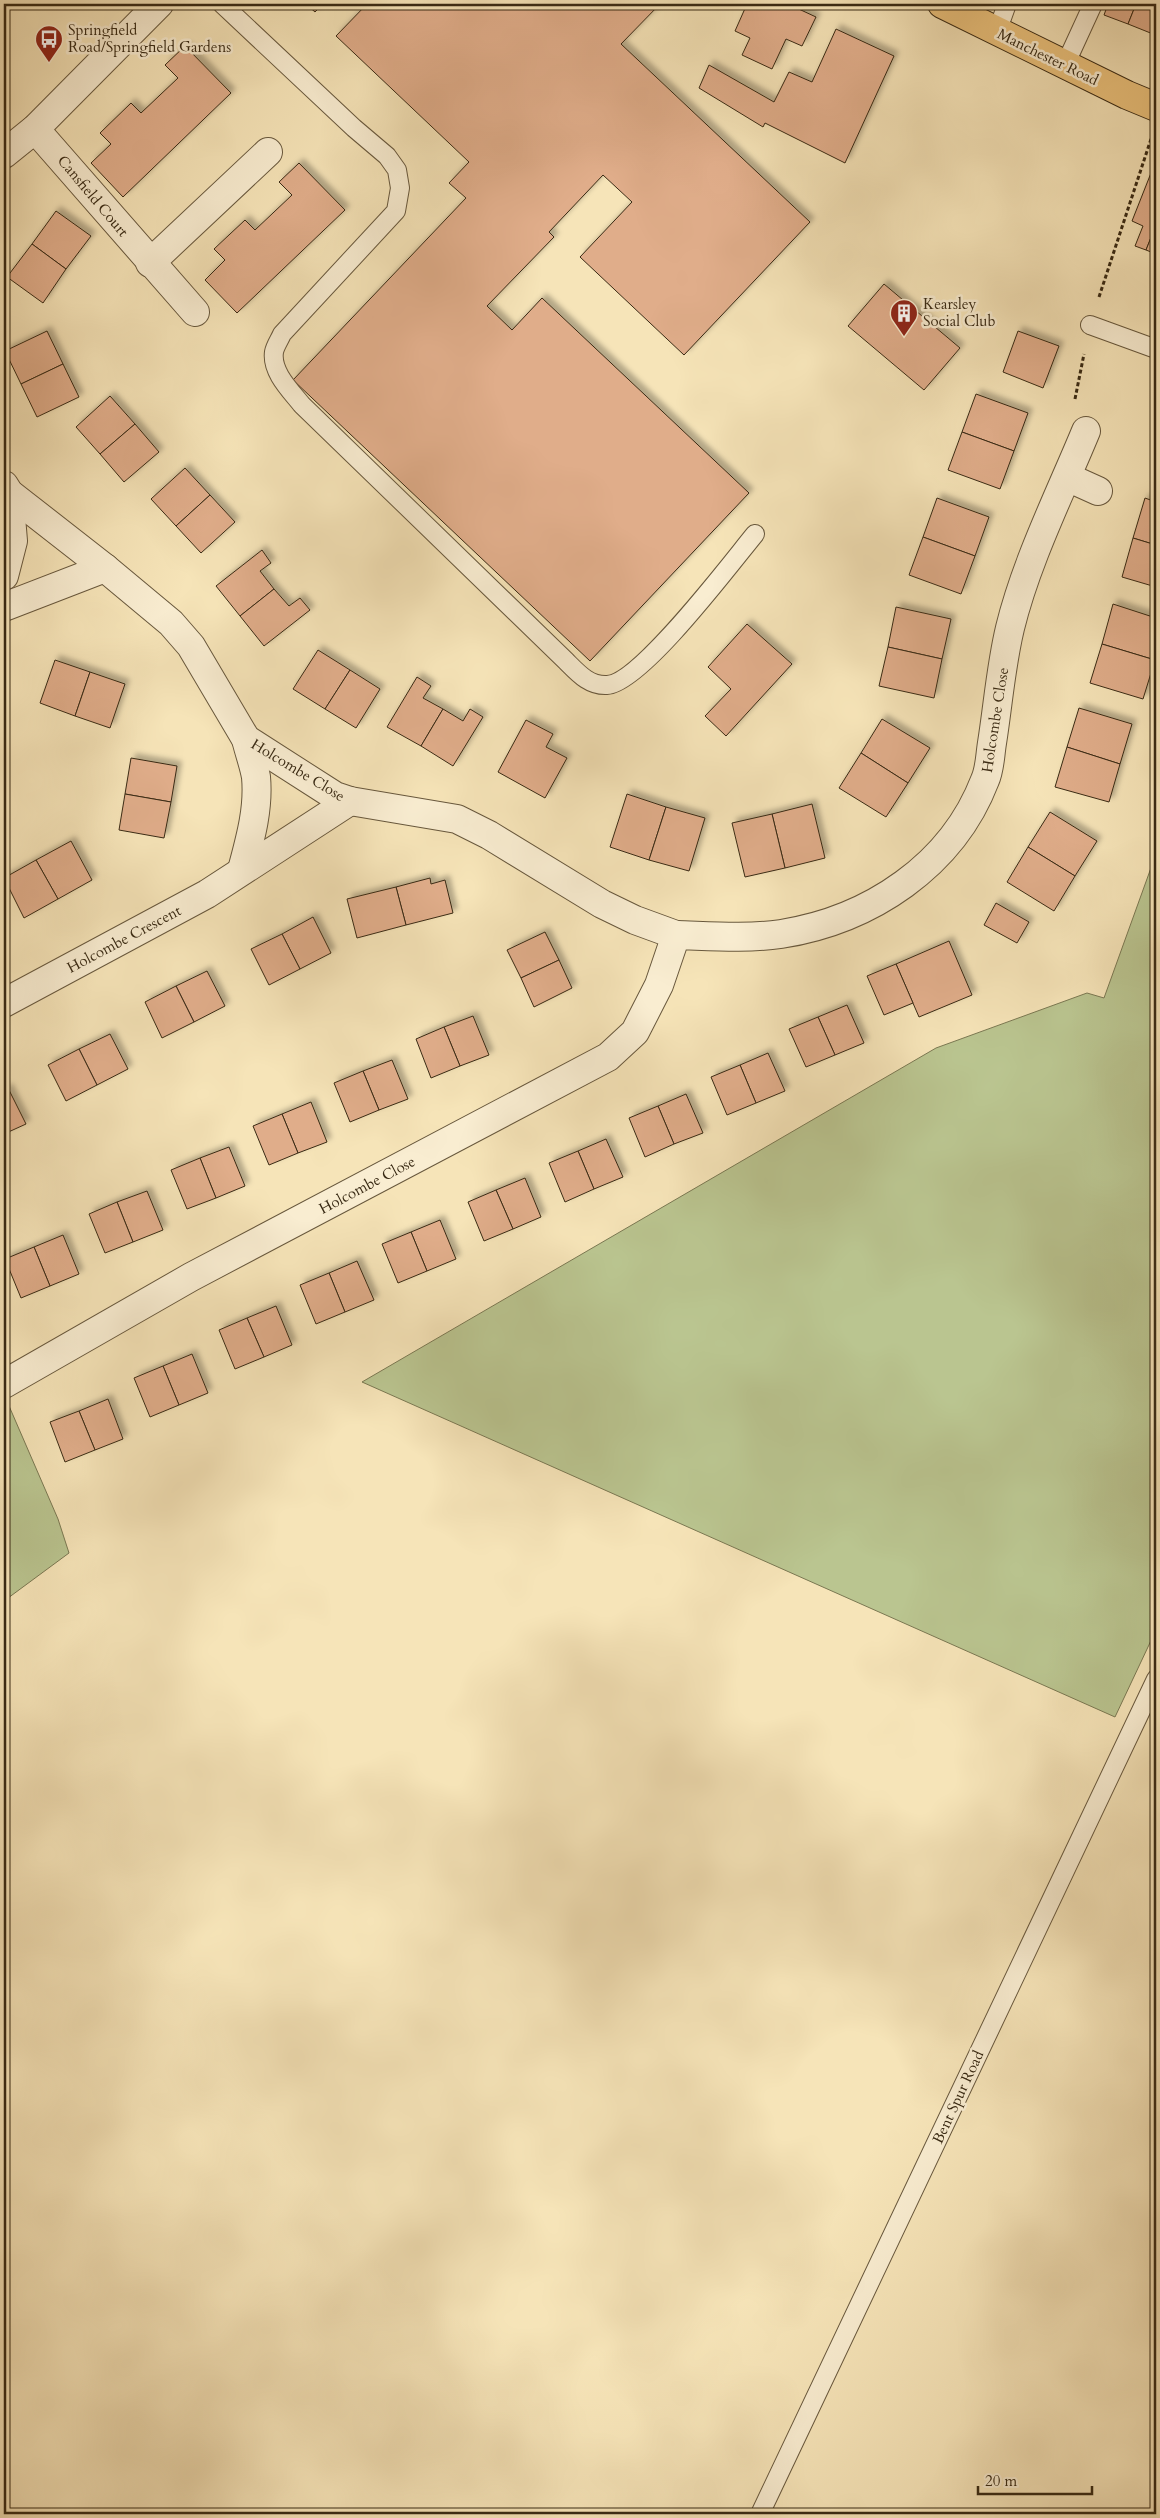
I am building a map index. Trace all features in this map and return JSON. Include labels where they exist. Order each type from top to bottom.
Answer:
[{"type":"main road","name":"Manchester Road","points":[[942,4],[1065,65],[1155,119]]},
{"type":"street","points":[[4,154],[35,129],[159,4]]},
{"type":"street","name":"Cansfield Court","points":[[35,129],[150,263],[195,312]]},
{"type":"street","points":[[150,263],[268,152]]},
{"type":"street","name":"Holcombe Close","points":[[7,489],[171,623],[191,646],[246,739],[335,796],[350,801],[457,819],[489,835],[602,904],[635,920],[676,935],[733,937],[781,934],[843,917],[892,894],[931,864],[962,825],[986,779],[1014,612],[1019,595],[1086,431]]},
{"type":"street","points":[[1067,477],[1098,491]]},
{"type":"street","points":[[4,576],[13,541],[7,489]]},
{"type":"street","points":[[4,607],[105,568]]},
{"type":"street","points":[[242,870],[254,826],[256,803],[256,777],[246,739]]},
{"type":"street","name":"Holcombe Crescent","points":[[4,1003],[207,894],[350,801]]},
{"type":"street","name":"Holcombe Close","points":[[4,1384],[191,1277],[608,1057],[634,1032],[659,985],[676,935]]},
{"type":"lane","points":[[222,4],[354,128],[387,156],[397,170],[400,188],[396,211],[282,334],[274,353],[276,367],[302,405],[566,661],[594,685],[610,685],[626,677],[656,651],[756,534]]},
{"type":"lane","points":[[997,32],[1007,4]]},
{"type":"lane","points":[[1065,65],[1093,4]]},
{"type":"lane","points":[[1090,325],[1156,349]]},
{"type":"lane","name":"Bent Spur Road","points":[[760,2514],[1156,1679]]},
{"type":"path","points":[[1086,431],[1073,409],[1090,325],[1155,119]]},
{"type":"green space","points":[[1156,854],[1156,1630],[1115,1717],[362,1382],[936,1048],[1087,993],[1104,998]]},
{"type":"green space","points":[[6,1399],[58,1519],[69,1553],[4,1601],[4,1401]]},
{"type":"building","points":[[306,4],[323,4],[315,12]]},
{"type":"building","points":[[367,4],[660,4],[621,44],[810,222],[684,355],[580,257],[632,202],[603,175],[549,232],[554,237],[487,306],[512,330],[542,298],[749,493],[590,661],[293,380],[466,198],[449,183],[469,162],[336,36]]},
{"type":"building","points":[[747,4],[788,4],[816,17],[802,46],[786,39],[772,69],[742,55],[750,38],[735,31]]},
{"type":"building","points":[[1108,4],[1136,4],[1128,24],[1104,15]]},
{"type":"building","points":[[1136,4],[1156,4],[1156,26],[1153,34],[1128,24]]},
{"type":"building","points":[[836,29],[894,56],[845,163],[765,123],[763,127],[699,88],[709,65],[774,102],[789,72],[812,82]]},
{"type":"building","points":[[185,46],[231,93],[123,197],[91,163],[111,144],[100,133],[131,103],[141,113],[178,78],[165,65]]},
{"type":"building","points":[[299,163],[345,210],[237,313],[205,280],[225,260],[214,249],[245,220],[255,230],[292,195],[279,182]]},
{"type":"building","points":[[1151,173],[1156,175],[1156,225],[1146,250],[1135,246],[1143,226],[1132,221]]},
{"type":"building","points":[[56,211],[91,236],[66,269],[32,244]]},
{"type":"building","points":[[1156,225],[1156,254],[1146,250]]},
{"type":"building","points":[[32,244],[66,269],[43,303],[7,277]]},
{"type":"building","name":"Kearsley Social Club","points":[[884,284],[960,348],[924,390],[848,326]]},
{"type":"building","points":[[47,331],[63,364],[21,384],[5,351]]},
{"type":"building","points":[[1018,331],[1059,346],[1043,388],[1003,372]]},
{"type":"building","points":[[63,364],[79,397],[37,417],[21,384]]},
{"type":"building","points":[[976,394],[1028,413],[1014,451],[962,432]]},
{"type":"building","points":[[110,396],[135,424],[100,454],[76,427]]},
{"type":"building","points":[[135,424],[159,452],[124,482],[100,454]]},
{"type":"building","points":[[962,432],[1014,451],[1000,489],[948,470]]},
{"type":"building","points":[[185,468],[210,495],[176,526],[151,499]]},
{"type":"building","points":[[210,495],[235,522],[201,553],[176,526]]},
{"type":"building","points":[[937,498],[989,517],[975,556],[923,537]]},
{"type":"building","points":[[1145,498],[1156,502],[1156,545],[1133,538]]},
{"type":"building","points":[[923,537],[975,556],[961,594],[909,575]]},
{"type":"building","points":[[1133,538],[1156,545],[1156,587],[1122,577]]},
{"type":"building","points":[[262,550],[271,563],[260,571],[274,589],[240,616],[216,586]]},
{"type":"building","points":[[274,589],[289,606],[300,598],[310,610],[264,646],[240,616]]},
{"type":"building","points":[[1113,604],[1156,618],[1155,660],[1102,644]]},
{"type":"building","points":[[896,607],[951,619],[942,659],[888,647]]},
{"type":"building","points":[[747,624],[792,664],[726,736],[705,716],[731,689],[708,667]]},
{"type":"building","points":[[1102,644],[1155,660],[1143,699],[1090,683]]},
{"type":"building","points":[[888,647],[942,659],[934,698],[879,686]]},
{"type":"building","points":[[318,650],[350,670],[325,709],[293,689]]},
{"type":"building","points":[[55,660],[90,672],[75,716],[40,703]]},
{"type":"building","points":[[350,670],[380,689],[356,728],[325,709]]},
{"type":"building","points":[[90,672],[125,684],[110,728],[75,716]]},
{"type":"building","points":[[417,677],[431,686],[423,698],[443,709],[421,746],[387,727]]},
{"type":"building","points":[[1079,708],[1132,724],[1120,764],[1067,747]]},
{"type":"building","points":[[443,709],[463,721],[470,709],[483,717],[453,766],[421,746]]},
{"type":"building","points":[[882,719],[930,748],[908,783],[861,753]]},
{"type":"building","points":[[526,720],[553,734],[546,747],[567,758],[545,798],[498,772]]},
{"type":"building","points":[[1067,747],[1120,764],[1109,802],[1055,787]]},
{"type":"building","points":[[861,753],[908,783],[886,817],[839,788]]},
{"type":"building","points":[[131,758],[177,766],[171,802],[125,794]]},
{"type":"building","points":[[125,794],[171,802],[164,838],[119,830]]},
{"type":"building","points":[[627,794],[666,807],[649,860],[610,847]]},
{"type":"building","points":[[812,804],[825,858],[785,868],[772,814]]},
{"type":"building","points":[[666,807],[705,818],[689,871],[649,860]]},
{"type":"building","points":[[1050,812],[1097,841],[1075,876],[1028,847]]},
{"type":"building","points":[[772,814],[785,868],[745,877],[732,823]]},
{"type":"building","points":[[71,841],[92,880],[58,899],[36,860]]},
{"type":"building","points":[[1028,847],[1075,876],[1054,911],[1007,882]]},
{"type":"building","points":[[36,860],[58,899],[24,918],[4,878]]},
{"type":"building","points":[[430,878],[431,884],[445,880],[453,913],[406,925],[396,887]]},
{"type":"building","points":[[396,887],[406,925],[357,938],[347,899]]},
{"type":"building","points":[[996,903],[1029,922],[1017,943],[984,925]]},
{"type":"building","points":[[313,917],[331,953],[300,969],[282,934]]},
{"type":"building","points":[[545,932],[559,960],[521,978],[507,950]]},
{"type":"building","points":[[282,934],[300,969],[269,985],[251,949]]},
{"type":"building","points":[[949,941],[972,995],[919,1017],[896,964]]},
{"type":"building","points":[[559,960],[572,988],[534,1007],[521,978]]},
{"type":"building","points":[[896,964],[913,1003],[884,1015],[867,976]]},
{"type":"building","points":[[207,971],[225,1006],[194,1022],[176,986]]},
{"type":"building","points":[[176,986],[194,1022],[162,1038],[145,1002]]},
{"type":"building","points":[[847,1005],[864,1043],[835,1055],[818,1017]]},
{"type":"building","points":[[473,1016],[489,1055],[460,1066],[444,1027]]},
{"type":"building","points":[[818,1017],[835,1055],[806,1067],[789,1029]]},
{"type":"building","points":[[444,1027],[460,1066],[431,1078],[416,1039]]},
{"type":"building","points":[[110,1034],[128,1069],[97,1085],[79,1049]]},
{"type":"building","points":[[79,1049],[97,1085],[66,1101],[48,1065]]},
{"type":"building","points":[[768,1053],[785,1091],[756,1103],[740,1065]]},
{"type":"building","points":[[392,1060],[408,1099],[379,1110],[363,1071]]},
{"type":"building","points":[[740,1065],[756,1103],[727,1115],[711,1077]]},
{"type":"building","points":[[363,1071],[379,1110],[350,1122],[334,1083]]},
{"type":"building","points":[[8,1088],[26,1124],[4,1134],[4,1090]]},
{"type":"building","points":[[686,1094],[703,1133],[674,1144],[658,1106]]},
{"type":"building","points":[[311,1102],[327,1142],[298,1153],[282,1114]]},
{"type":"building","points":[[658,1106],[674,1144],[645,1157],[629,1118]]},
{"type":"building","points":[[282,1114],[298,1153],[269,1165],[253,1126]]},
{"type":"building","points":[[606,1139],[623,1177],[594,1189],[578,1151]]},
{"type":"building","points":[[229,1147],[245,1186],[216,1198],[200,1158]]},
{"type":"building","points":[[578,1151],[594,1189],[565,1202],[549,1163]]},
{"type":"building","points":[[200,1158],[216,1198],[187,1209],[171,1170]]},
{"type":"building","points":[[525,1178],[541,1217],[513,1229],[496,1190]]},
{"type":"building","points":[[496,1190],[513,1229],[484,1241],[468,1202]]},
{"type":"building","points":[[147,1191],[163,1230],[133,1242],[117,1202]]},
{"type":"building","points":[[117,1202],[133,1242],[105,1253],[89,1214]]},
{"type":"building","points":[[440,1220],[456,1259],[427,1271],[411,1232]]},
{"type":"building","points":[[411,1232],[427,1271],[398,1283],[382,1244]]},
{"type":"building","points":[[63,1235],[79,1274],[50,1286],[34,1247]]},
{"type":"building","points":[[34,1247],[50,1286],[21,1298],[5,1259]]},
{"type":"building","points":[[357,1261],[374,1300],[345,1312],[329,1273]]},
{"type":"building","points":[[329,1273],[345,1312],[316,1324],[300,1285]]},
{"type":"building","points":[[276,1306],[292,1345],[264,1357],[247,1318]]},
{"type":"building","points":[[247,1318],[264,1357],[235,1369],[219,1330]]},
{"type":"building","points":[[192,1354],[208,1393],[179,1405],[163,1366]]},
{"type":"building","points":[[163,1366],[179,1405],[150,1417],[134,1378]]},
{"type":"building","points":[[108,1399],[123,1439],[95,1450],[79,1411]]},
{"type":"building","points":[[79,1411],[95,1450],[65,1462],[50,1422]]},
{"type":"place","name":"Springfield Road/Springfield Gardens","points":[[49,63]]},
{"type":"place","name":"Kearsley Social Club","points":[[904,337]]}]
